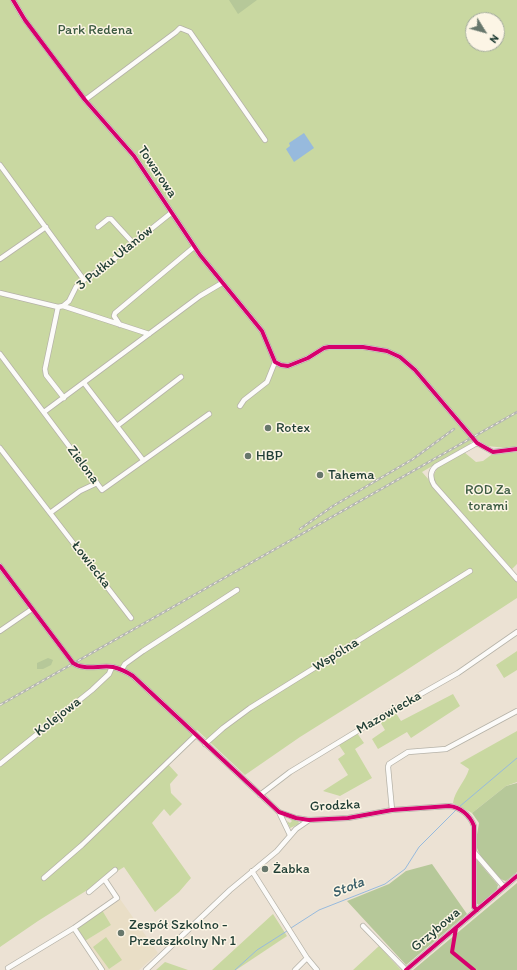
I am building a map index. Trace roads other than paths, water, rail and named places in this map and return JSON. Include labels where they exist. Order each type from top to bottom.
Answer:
[{"type":"street","name":"Towarowa","points":[[13,0],[25,20],[85,100],[134,156],[194,247],[262,331],[275,362]]},
{"type":"street","points":[[85,100],[180,28],[185,29],[190,32],[265,140]]},
{"type":"street","points":[[0,165],[84,280]]},
{"type":"street","name":"3 Pułku Ułanów","points":[[61,307],[69,301],[76,287],[84,280],[171,213]]},
{"type":"street","points":[[98,227],[108,219],[112,219],[132,243]]},
{"type":"street","points":[[0,259],[46,227]]},
{"type":"street","points":[[120,325],[114,316],[115,313],[194,247]]},
{"type":"street","points":[[44,412],[84,383],[147,333],[200,296],[222,283]]},
{"type":"street","points":[[0,293],[61,307],[147,333]]},
{"type":"street","points":[[61,307],[45,369],[46,375],[64,398]]},
{"type":"street","points":[[240,406],[244,400],[267,382],[275,362],[288,366],[308,358],[324,348],[363,347],[387,351],[406,362],[415,370],[477,443],[493,452],[517,449]]},
{"type":"street","name":"Zielona","points":[[0,354],[102,490],[209,414]]},
{"type":"street","points":[[117,426],[181,377]]},
{"type":"street","points":[[84,383],[143,460]]},
{"type":"street","points":[[477,443],[436,466],[432,472],[432,482],[517,579]]},
{"type":"street","name":"Łowiecka","points":[[0,448],[131,618]]},
{"type":"street","points":[[50,513],[80,491],[97,483]]},
{"type":"street","name":"Grodzka","points":[[0,566],[73,663],[80,666],[112,667],[122,669],[133,676],[279,812],[287,816],[309,820],[356,818],[392,810],[449,806],[458,808],[468,816],[474,826],[474,907],[476,910]]},
{"type":"street","name":"Wspólna","points":[[206,744],[227,725],[255,705],[470,571]]},
{"type":"street","points":[[122,669],[125,664],[143,651],[236,590]]},
{"type":"street","points":[[0,631],[32,610]]},
{"type":"street","name":"Mazowiecka","points":[[260,795],[290,772],[382,716],[458,673],[517,632]]},
{"type":"street","name":"Kolejowa","points":[[0,764],[92,690],[109,674],[112,667]]},
{"type":"street","points":[[392,810],[389,764],[408,752],[446,749],[517,711]]},
{"type":"street","points":[[44,878],[82,845],[196,735]]},
{"type":"street","points":[[279,812],[290,835]]},
{"type":"street","points":[[146,970],[252,871],[277,851],[290,835],[309,820]]},
{"type":"street","points":[[474,852],[504,887]]},
{"type":"street","points":[[89,892],[115,870]]},
{"type":"street","points":[[252,871],[307,958],[317,970]]},
{"type":"street","name":"Grzybowa","points":[[406,970],[517,876]]},
{"type":"street","points":[[8,968],[74,928],[117,898],[105,880]]},
{"type":"street","points":[[363,926],[406,970]]},
{"type":"street","points":[[74,928],[102,970]]},
{"type":"street","points":[[295,970],[307,958]]},
{"type":"water","points":[[304,133],[314,148],[294,162],[286,149],[290,146],[289,143]]},
{"type":"waterway","name":"Stoła","points":[[459,807],[517,758]]},
{"type":"waterway","name":"Stoła","points":[[291,928],[319,910],[385,884],[405,869],[419,847],[456,810]]},
{"type":"waterway","name":"Stoła","points":[[235,970],[257,950],[287,931]]},
{"type":"railway","points":[[0,705],[517,412]]},
{"type":"railway","points":[[300,529],[333,506],[413,459],[454,429]]},
{"type":"place","name":"Rotex","points":[[268,428]]},
{"type":"place","name":"HBP","points":[[248,456]]},
{"type":"place","name":"Tahema","points":[[320,475]]},
{"type":"place","name":"Żabka","points":[[265,869]]},
{"type":"place","name":"Zespół Szkolno - Przedszkolny Nr 1","points":[[121,933]]},
{"type":"park label","name":"Park Redena","points":[[95,30]]},
{"type":"park label","name":"ROD Za torami","points":[[488,498]]}]
